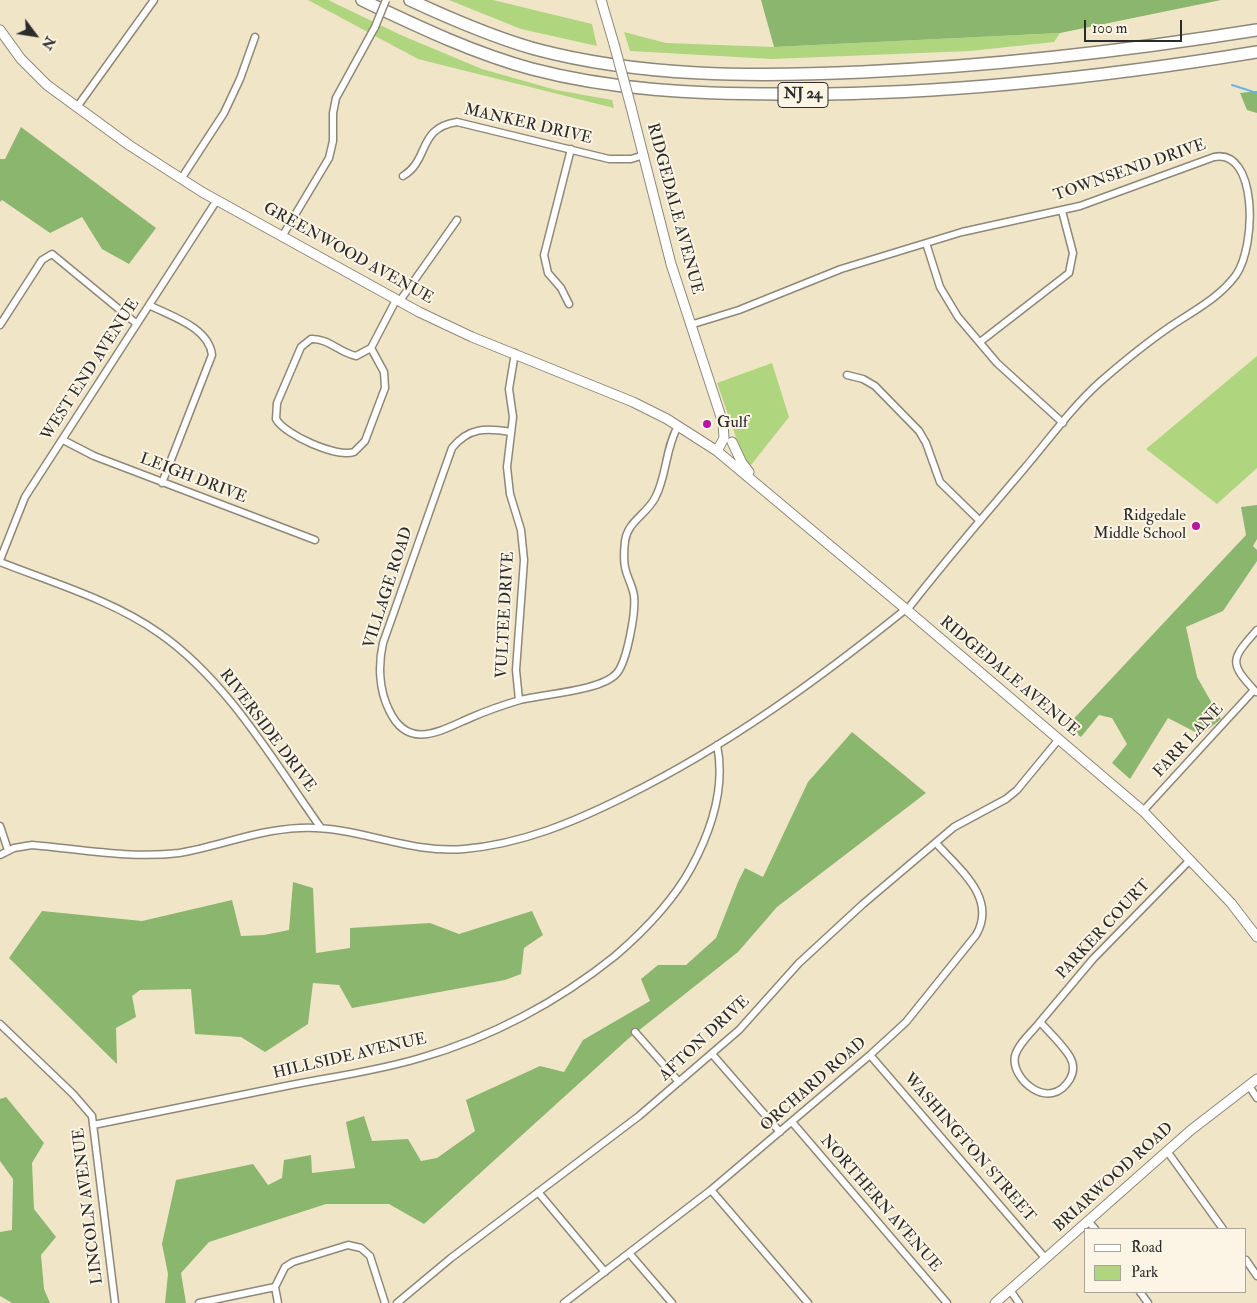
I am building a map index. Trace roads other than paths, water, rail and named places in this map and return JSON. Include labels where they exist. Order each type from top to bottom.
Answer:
[{"type":"highway","name":"NJ 24","points":[[362,0],[448,40],[531,68],[618,86],[662,90],[800,95],[920,90],[1096,75],[1257,52]]},
{"type":"highway","name":"NJ 24","points":[[410,0],[494,36],[577,58],[664,70],[756,74],[846,73],[988,65],[1124,50],[1257,30]]},
{"type":"main road","name":"RIDGEDALE AVENUE","points":[[601,0],[644,155],[671,264],[690,325],[724,423],[728,426],[732,442],[752,479]]},
{"type":"main road","name":"GREENWOOD AVENUE","points":[[0,30],[31,69],[76,107],[181,179],[398,301],[472,337],[634,402],[678,426],[717,451]]},
{"type":"main road","points":[[717,451],[724,438],[724,423]]},
{"type":"main road","points":[[724,458],[732,442]]},
{"type":"main road","name":"RIDGEDALE AVENUE","points":[[717,451],[1143,811],[1231,903],[1257,937]]},
{"type":"main road","name":"BRIARWOOD ROAD","points":[[1092,1226],[1167,1151],[1206,1117],[1257,1080]]},
{"type":"main road","name":"BRIARWOOD ROAD","points":[[994,1303],[1046,1259],[1084,1232]]},
{"type":"street","points":[[76,107],[154,0]]},
{"type":"street","points":[[283,235],[329,158],[334,141],[333,113],[336,98],[375,27],[386,0]]},
{"type":"street","points":[[181,179],[224,113],[240,79],[255,37]]},
{"type":"street","name":"MANKER DRIVE","points":[[404,176],[415,168],[430,134],[449,123],[464,122],[609,159],[631,159],[644,155]]},
{"type":"street","points":[[569,304],[561,288],[548,272],[544,255],[571,149]]},
{"type":"street","name":"TOWNSEND DRIVE","points":[[690,325],[739,310],[840,269],[962,232],[1062,211],[1103,199],[1214,157],[1228,156],[1247,167]]},
{"type":"street","points":[[0,855],[8,850],[32,845],[160,854],[198,849],[258,832],[321,828],[341,830],[407,846],[440,850],[509,843],[586,816],[648,785],[717,745],[805,687],[906,609],[1091,390],[1122,362],[1214,298],[1228,286],[1243,264],[1252,242],[1256,216],[1255,192]]},
{"type":"street","name":"WEST END AVENUE","points":[[0,561],[24,497],[63,440],[217,200]]},
{"type":"street","points":[[980,342],[1069,273],[1072,266],[1073,253],[1062,211]]},
{"type":"street","points":[[371,348],[379,360],[386,382],[365,441],[359,449],[350,453],[338,453],[290,433],[279,424],[275,409],[304,343],[311,339],[323,340],[341,352],[356,356],[371,348],[398,301],[457,220]]},
{"type":"street","points":[[926,243],[933,270],[948,302],[1013,379],[1063,423]]},
{"type":"street","points":[[0,325],[42,260],[52,254],[137,324]]},
{"type":"street","points":[[149,305],[201,333],[209,343],[212,354],[162,483]]},
{"type":"street","name":"VULTEE DRIVE","points":[[515,354],[509,389],[513,417],[507,459],[508,481],[521,530],[524,560],[516,670],[519,700]]},
{"type":"street","points":[[846,375],[863,379],[876,386],[919,431],[926,442],[940,482],[980,521]]},
{"type":"street","name":"VILLAGE ROAD","points":[[511,432],[480,429],[465,435],[452,448],[383,644],[379,664],[383,693],[390,713],[401,727],[413,733],[427,735],[438,733],[478,714],[519,700],[606,681],[618,673],[634,606],[632,588],[624,564],[627,534],[634,521],[648,509],[655,499],[670,443],[678,426]]},
{"type":"street","name":"LEIGH DRIVE","points":[[63,440],[76,448],[162,483],[315,540]]},
{"type":"street","name":"RIVERSIDE DRIVE","points":[[0,561],[117,609],[158,632],[178,646],[225,694],[321,828]]},
{"type":"street","points":[[1256,691],[1239,673],[1236,664],[1243,646],[1257,630]]},
{"type":"street","name":"FARR LANE","points":[[1143,811],[1256,691]]},
{"type":"street","name":"AFTON DRIVE","points":[[397,1303],[451,1258],[639,1116],[712,1054],[739,1030],[816,945],[961,822],[1006,799],[1017,790],[1060,739]]},
{"type":"street","name":"HILLSIDE AVENUE","points":[[93,1125],[422,1057],[486,1034],[559,995],[603,965],[633,940],[678,890],[697,857],[712,818],[719,788],[720,764],[717,745]]},
{"type":"street","points":[[0,826],[8,850]]},
{"type":"street","name":"ORCHARD ROAD","points":[[564,1303],[711,1190],[870,1055],[906,1022],[976,934],[983,920],[983,905],[977,891],[936,843]]},
{"type":"street","name":"PARKER COURT","points":[[1040,1022],[1069,1056],[1073,1065],[1073,1074],[1069,1081],[1064,1088],[1054,1094],[1045,1094],[1033,1088],[1022,1077],[1015,1065],[1018,1050],[1040,1022],[1093,959],[1190,860]]},
{"type":"street","name":"LINCOLN AVENUE","points":[[0,1024],[89,1111],[93,1125],[115,1303]]},
{"type":"street","points":[[635,1032],[679,1082]]},
{"type":"street","points":[[712,1054],[780,1132]]},
{"type":"street","name":"WASHINGTON STREET","points":[[870,1055],[1046,1259]]},
{"type":"street","points":[[1248,1086],[1257,1098]]},
{"type":"street","name":"NORTHERN AVENUE","points":[[792,1122],[947,1303]]},
{"type":"street","points":[[1167,1151],[1222,1228]]},
{"type":"street","points":[[711,1190],[808,1303]]},
{"type":"street","points":[[538,1192],[605,1272]]},
{"type":"street","points":[[278,1303],[275,1287],[280,1273],[290,1264],[342,1246],[354,1246],[366,1251],[374,1262],[386,1303]]},
{"type":"street","points":[[629,1253],[672,1303]]},
{"type":"street","points":[[1247,1261],[1257,1276]]},
{"type":"street","points":[[200,1303],[275,1287]]},
{"type":"street","points":[[1010,1290],[1019,1303]]},
{"type":"waterway","points":[[1232,85],[1257,93]]},
{"type":"place","name":"Gulf","points":[[707,424]]},
{"type":"place","name":"Ridgedale Middle School","points":[[1196,526]]}]
